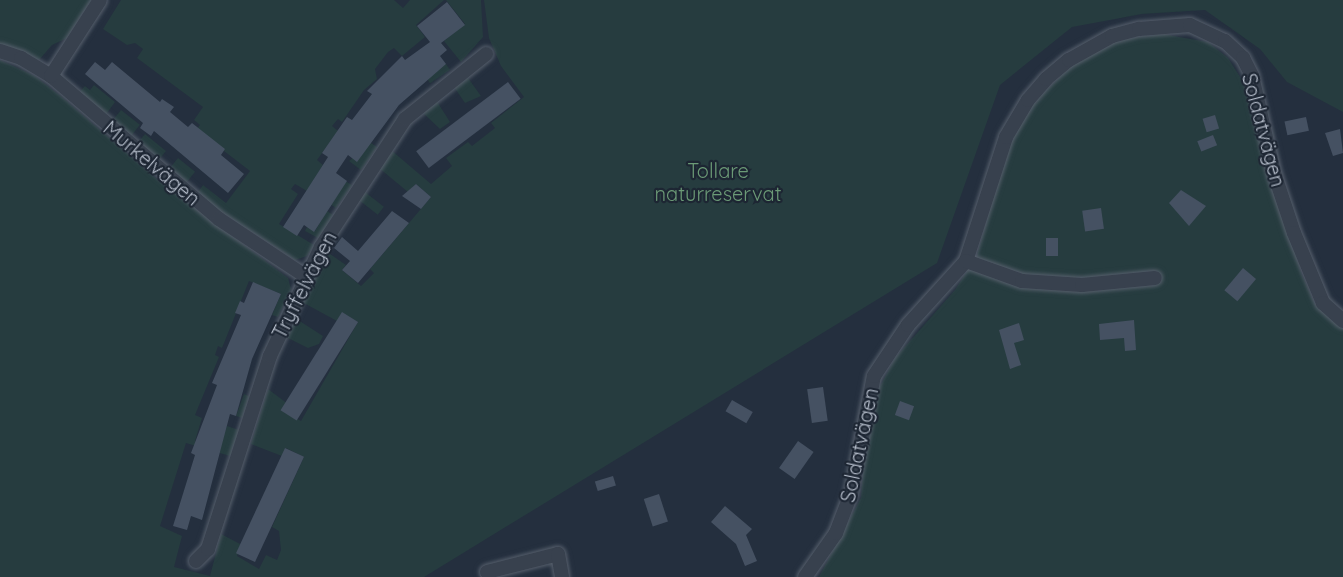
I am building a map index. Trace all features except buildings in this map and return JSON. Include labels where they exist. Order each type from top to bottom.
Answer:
[{"type":"street","points":[[51,76],[100,0]]},
{"type":"street","name":"Soldatvägen","points":[[804,577],[836,533],[851,494],[860,434],[874,376],[908,325],[966,261],[1006,137],[1046,79],[1069,60],[1112,36],[1140,29],[1190,25],[1225,41],[1248,67],[1294,233],[1323,303],[1343,321]]},
{"type":"street","name":"Murkelvägen","points":[[0,51],[21,58],[51,76],[219,219],[305,276]]},
{"type":"street","name":"Tryffelvägen","points":[[196,561],[208,549],[270,356],[305,276],[405,119],[486,54]]},
{"type":"street","points":[[966,261],[1022,281],[1082,285],[1155,278]]},
{"type":"street","points":[[487,572],[558,554],[562,577]]},
{"type":"green space","points":[[0,0],[91,0],[67,38],[52,45],[39,60],[0,45]]},
{"type":"green space","points":[[121,0],[394,0],[403,8],[410,0],[444,0],[416,25],[425,37],[402,56],[394,48],[388,52],[375,69],[377,79],[364,90],[342,122],[338,119],[332,126],[338,131],[317,160],[323,165],[307,191],[295,184],[291,189],[298,194],[279,224],[314,245],[307,256],[295,260],[196,195],[203,185],[226,203],[250,171],[224,151],[191,136],[200,125],[194,120],[203,107],[137,58],[143,49],[135,43],[127,45],[103,29]]},
{"type":"green space","points":[[446,0],[481,0],[483,37],[461,62],[444,41],[465,24]]},
{"type":"green space","name":"Tollare naturreservat","points":[[484,0],[1343,0],[1343,112],[1287,82],[1260,49],[1205,10],[1142,14],[1072,27],[1000,85],[937,263],[424,577],[0,577],[0,60],[35,76],[159,181],[288,278],[291,289],[278,317],[272,315],[281,294],[249,281],[222,348],[218,346],[215,355],[219,357],[195,415],[202,418],[195,441],[219,448],[227,426],[239,430],[230,456],[186,443],[160,526],[182,536],[174,567],[210,576],[221,534],[242,545],[237,556],[259,569],[266,555],[277,560],[281,550],[279,531],[272,527],[304,457],[286,448],[282,456],[251,444],[268,389],[288,404],[284,412],[301,421],[358,322],[343,313],[337,321],[302,302],[327,252],[346,265],[342,270],[361,286],[374,273],[370,269],[431,197],[416,184],[408,192],[379,168],[391,150],[431,184],[452,166],[446,158],[468,142],[472,146],[495,128],[491,123],[524,97],[501,66],[489,38]]},
{"type":"green space","points":[[1162,34],[1208,42],[1228,58],[1249,91],[1254,123],[1302,275],[1316,306],[1343,328],[1343,577],[819,577],[861,498],[865,438],[875,396],[895,358],[955,290],[977,255],[1008,145],[1029,107],[1070,67],[1113,40]]},
{"type":"green space","points":[[446,64],[450,70],[430,83],[426,77]]},
{"type":"green space","points":[[468,78],[481,96],[465,103],[454,87]]},
{"type":"green space","points":[[94,85],[115,102],[104,117],[77,95],[85,86],[90,90]]},
{"type":"green space","points":[[436,100],[450,122],[440,129],[422,112]]},
{"type":"green space","points":[[121,110],[140,125],[130,137],[111,123]]},
{"type":"green space","points":[[145,134],[166,151],[157,162],[136,145]]},
{"type":"green space","points":[[371,143],[377,147],[361,170],[349,161]]},
{"type":"green space","points":[[178,158],[195,172],[185,184],[168,170]]},
{"type":"green space","points":[[345,181],[352,185],[336,208],[327,202]]},
{"type":"green space","points":[[365,192],[384,207],[378,215],[359,200]]},
{"type":"green space","points":[[327,211],[333,215],[318,238],[305,231],[307,227],[315,231]]},
{"type":"green space","points":[[295,318],[323,336],[319,344],[308,348],[286,337]]},
{"type":"green space","points":[[244,394],[249,396],[242,418],[236,416]]}]
